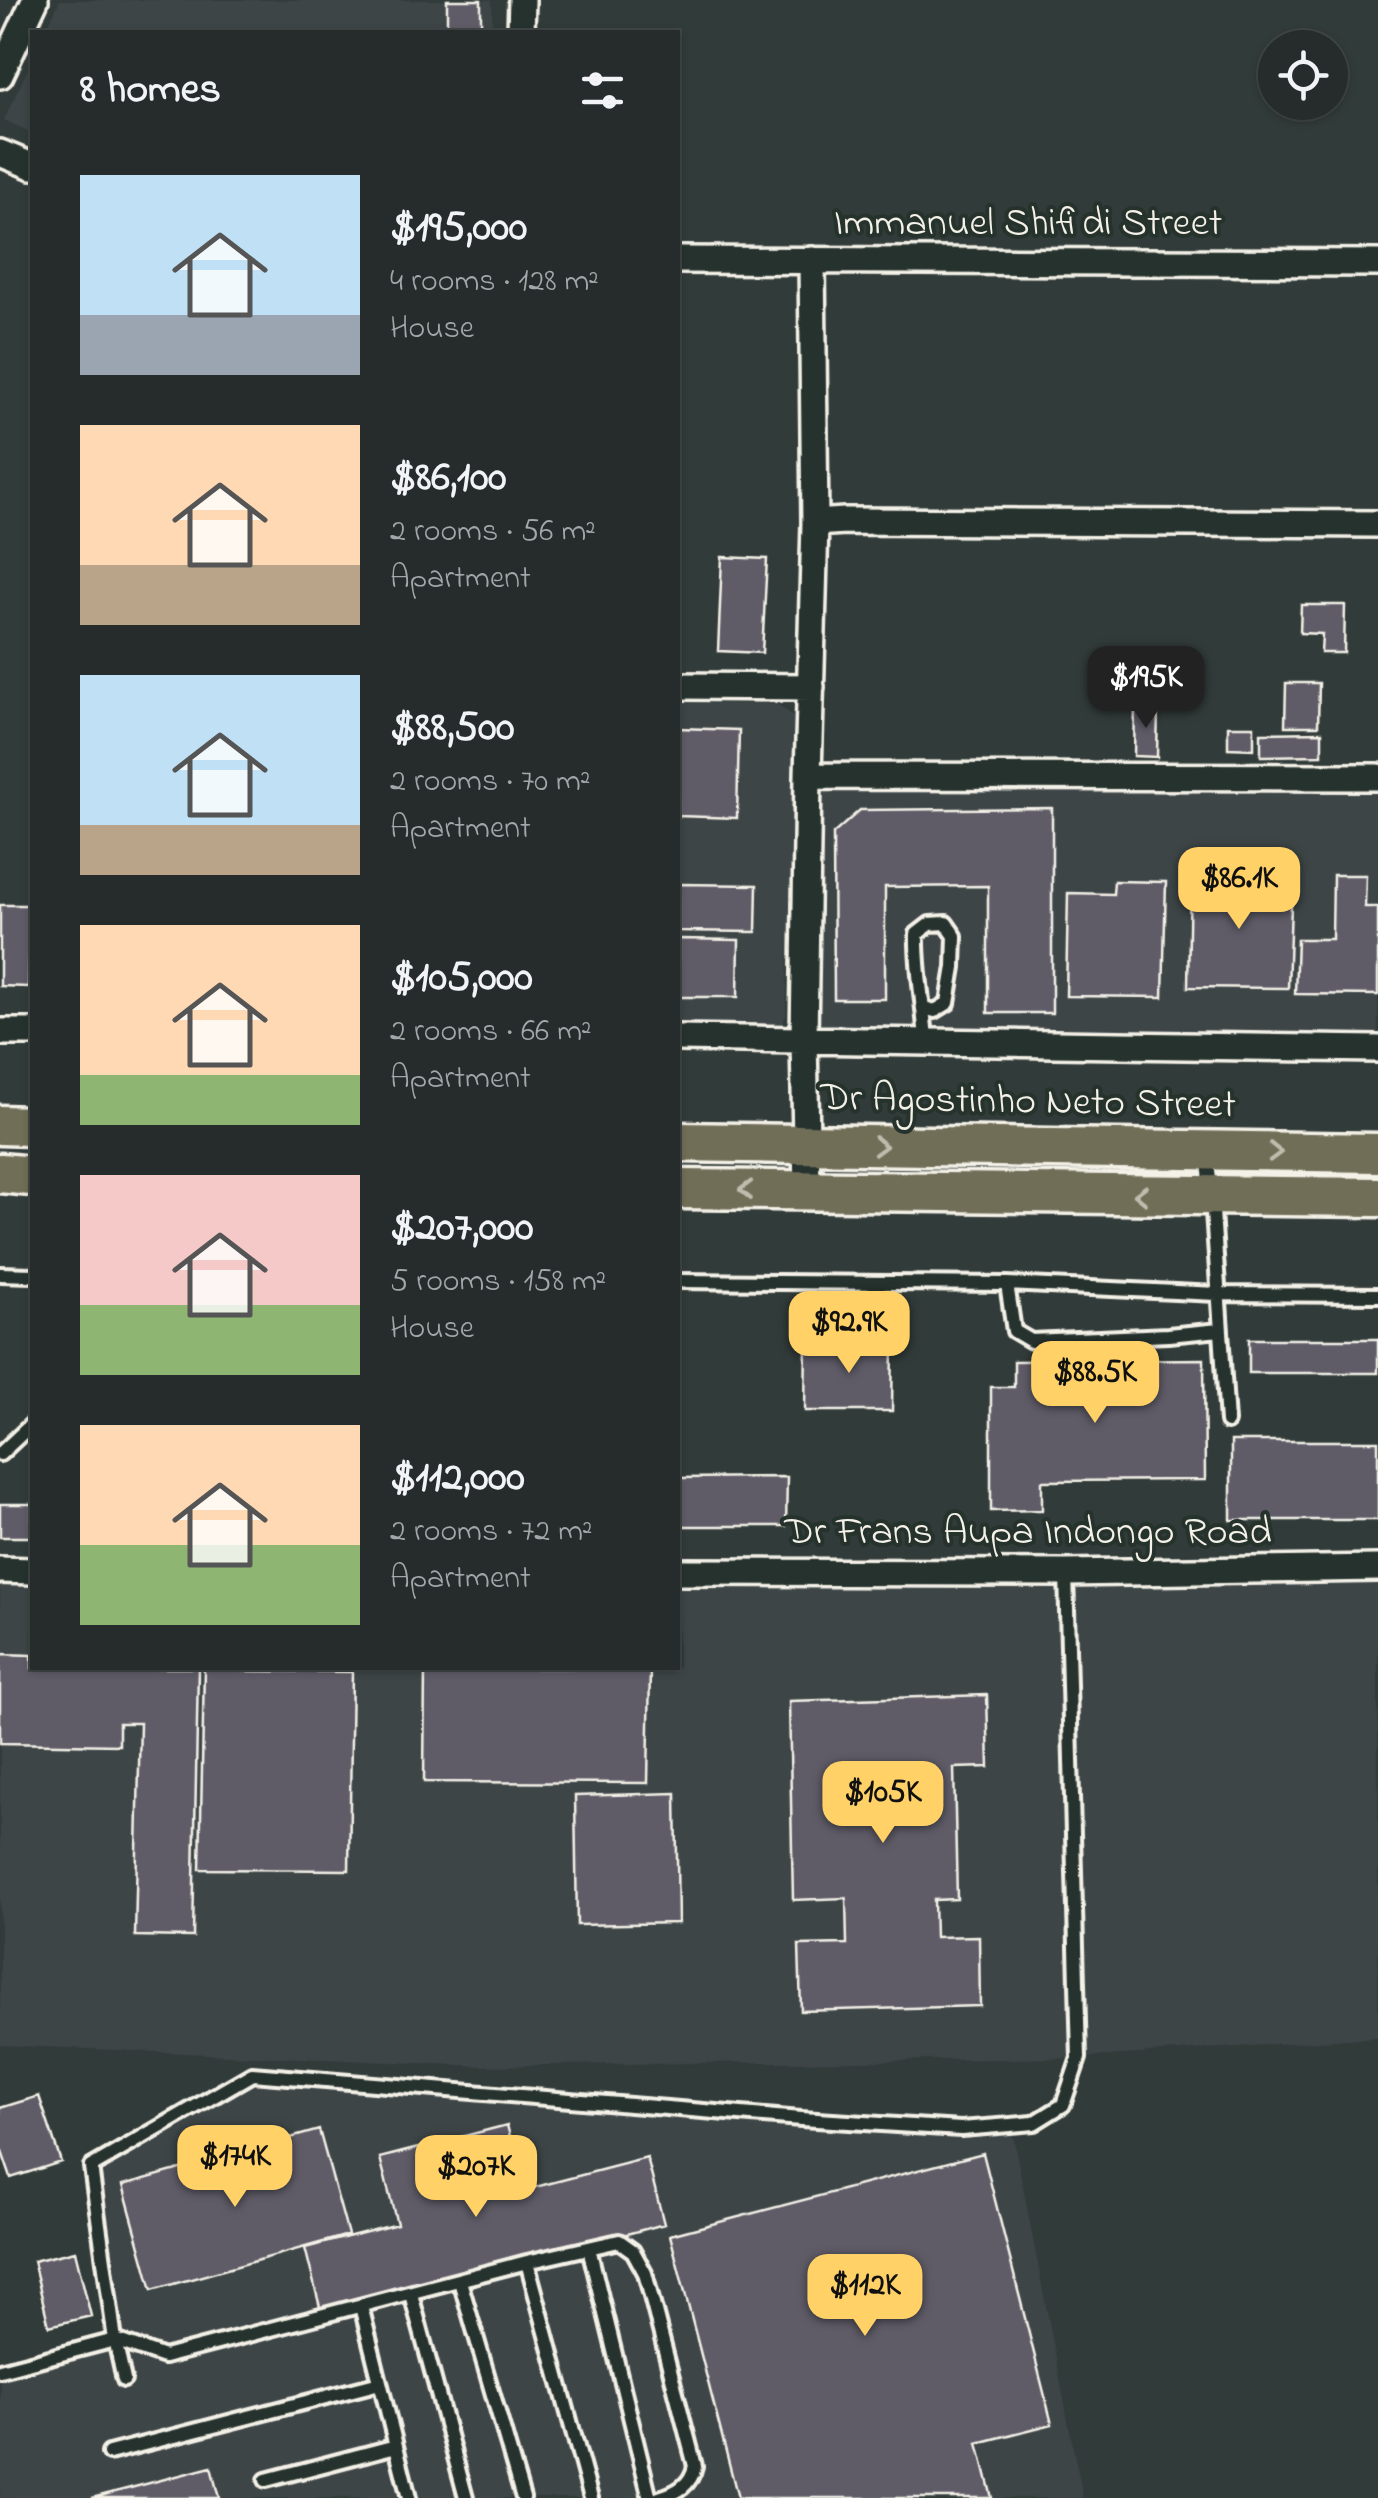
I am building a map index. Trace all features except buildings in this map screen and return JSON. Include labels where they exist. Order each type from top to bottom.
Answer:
[{"type":"main road","points":[[0,1125],[30,1126]]},
{"type":"main road","name":"Dr Agostinho Neto Street","points":[[680,1142],[1378,1153]]},
{"type":"main road","points":[[0,1173],[30,1176]]},
{"type":"main road","points":[[680,1190],[1378,1197]]},
{"type":"street","points":[[0,75],[35,0]]},
{"type":"street","points":[[521,30],[522,0]]},
{"type":"street","points":[[0,153],[30,165]]},
{"type":"street","name":"Immanuel Shifidi Street","points":[[680,260],[1378,263]]},
{"type":"street","points":[[807,1191],[804,1038],[815,523],[812,260]]},
{"type":"street","points":[[815,523],[1378,524]]},
{"type":"street","points":[[680,686],[811,687]]},
{"type":"street","points":[[808,776],[1378,777]]},
{"type":"street","points":[[0,1032],[30,1032]]},
{"type":"street","points":[[680,1038],[1378,1049]]},
{"type":"street","name":"Dr Frans Aupa Indongo Road","points":[[680,1572],[1066,1574],[1378,1568]]},
{"type":"street","points":[[0,1570],[30,1570]]},
{"type":"lane","points":[[924,1008],[935,1011],[948,1003],[955,936],[946,922],[930,924],[917,934],[916,962],[926,1041]]},
{"type":"lane","points":[[1206,1151],[1227,1422]]},
{"type":"lane","points":[[0,1274],[30,1274]]},
{"type":"lane","points":[[680,1281],[1008,1284],[1217,1294],[1378,1294]]},
{"type":"lane","points":[[1008,1284],[1014,1331],[1031,1341],[1220,1330]]},
{"type":"lane","points":[[0,1454],[30,1426]]},
{"type":"lane","points":[[124,2380],[91,2167],[252,2074],[962,2129],[1034,2123],[1064,2105],[1079,2058],[1066,1574]]},
{"type":"lane","points":[[0,2370],[115,2340],[164,2357],[619,2241],[633,2252],[644,2273],[694,2466],[692,2479],[674,2494],[659,2498]]},
{"type":"lane","points":[[589,2248],[650,2498]]},
{"type":"lane","points":[[527,2262],[591,2498]]},
{"type":"lane","points":[[460,2281],[524,2498]]},
{"type":"lane","points":[[411,2294],[466,2498]]},
{"type":"lane","points":[[360,2306],[409,2498]]},
{"type":"lane","points":[[109,2452],[380,2384]]},
{"type":"lane","points":[[266,2480],[396,2446]]},
{"type":"shaded area","points":[[60,0],[492,0],[492,30],[46,30]]},
{"type":"shaded area","points":[[30,64],[30,132],[4,120]]},
{"type":"shaded area","points":[[680,703],[777,704],[796,718],[786,1016],[780,1029],[680,1027]]},
{"type":"shaded area","points":[[820,786],[1378,792],[1378,1036],[816,1029]]},
{"type":"shaded area","points":[[1378,1568],[1378,2037],[1079,2058],[481,2066],[0,2045],[0,1570],[30,1571],[30,1670],[680,1670],[680,1572]]},
{"type":"shaded area","points":[[252,2074],[961,2129],[1011,2125],[1083,2498],[0,2498],[0,2370],[115,2340],[91,2167]]}]
